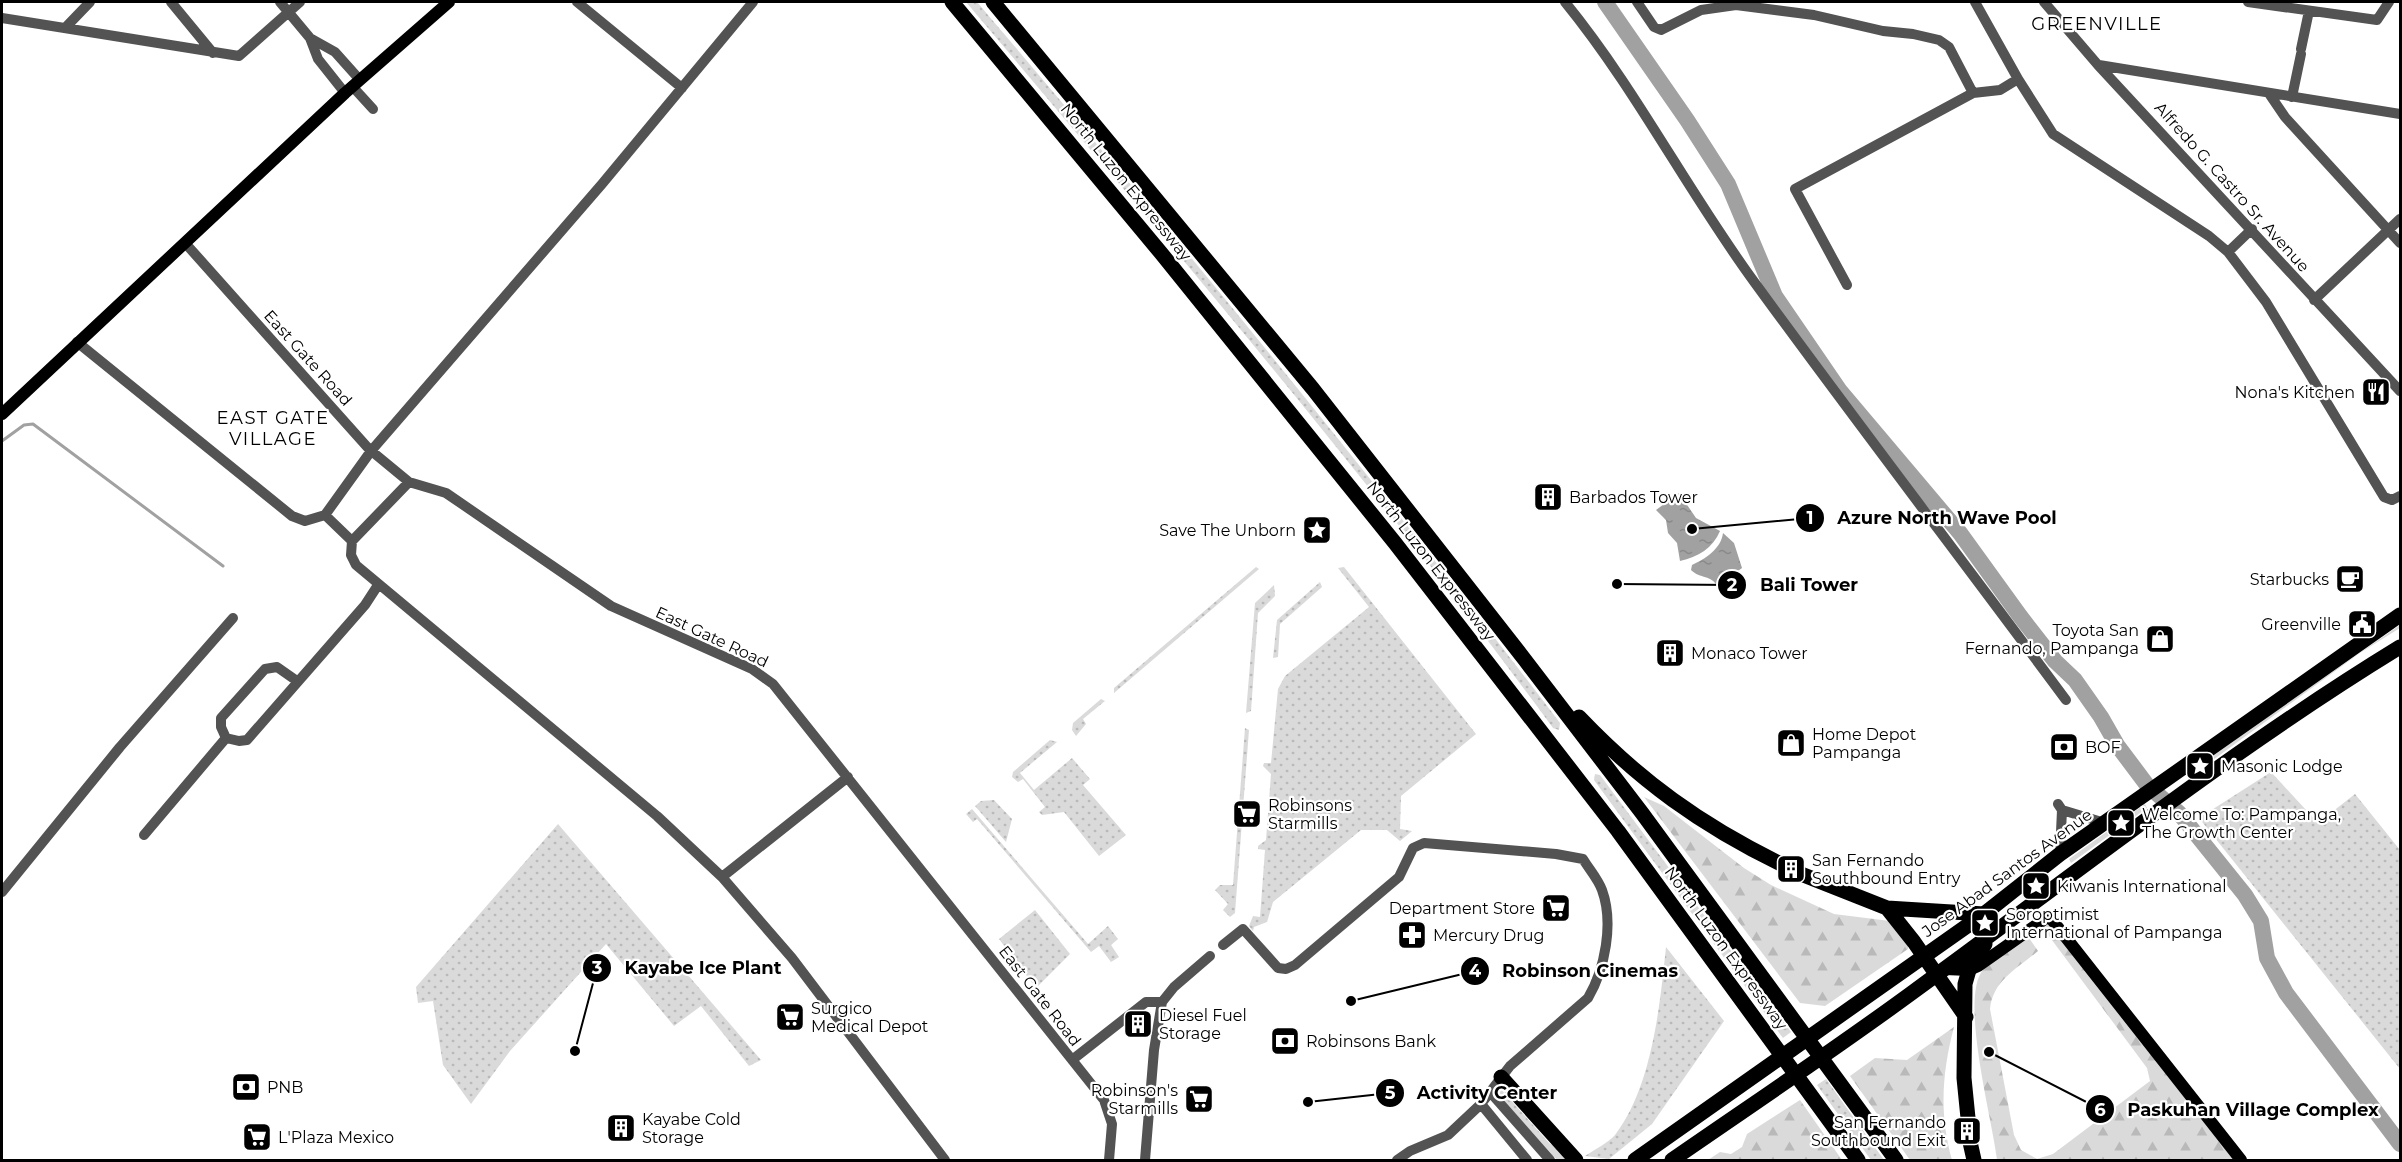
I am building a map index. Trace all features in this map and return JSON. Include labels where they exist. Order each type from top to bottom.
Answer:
[{"type":"highway","name":"North Luzon Expressway","points":[[952,2],[1161,253],[1395,543],[1618,831],[1858,1161]]},
{"type":"highway","name":"North Luzon Expressway","points":[[993,2],[1313,389],[1525,660],[1642,813],[1896,1161]]},
{"type":"highway","name":"Jose Abad Santos Avenue","points":[[1635,1161],[1984,914],[2060,854],[2400,615]]},
{"type":"highway","points":[[1672,1161],[1941,972],[2192,786],[2400,647]]},
{"type":"highway","points":[[1525,660],[1594,733],[1644,780],[1725,836],[1781,864]]},
{"type":"highway","points":[[1801,874],[1887,908],[1984,914]]},
{"type":"highway","points":[[1887,908],[1923,957],[1941,972],[1966,1017]]},
{"type":"highway","points":[[1968,1118],[1964,1078],[1965,984],[1992,934]]},
{"type":"highway","points":[[1501,1077],[1576,1161]]},
{"type":"highway","points":[[1688,1161],[1726,1123]]},
{"type":"highway","points":[[1970,1142],[1974,1161]]},
{"type":"main road","points":[[2,414],[352,86],[394,56],[449,2]]},
{"type":"main road","points":[[1941,972],[1973,968],[2049,916],[2241,1161]]},
{"type":"street","points":[[171,2],[213,52]]},
{"type":"street","points":[[280,2],[310,38],[315,54],[352,86],[373,109]]},
{"type":"street","points":[[2,18],[239,56],[300,2]]},
{"type":"street","points":[[577,2],[682,88]]},
{"type":"street","points":[[77,342],[291,516],[305,521],[325,515],[371,452],[753,2]]},
{"type":"street","points":[[1564,2],[1587,30],[1634,98],[1754,282],[2066,700]]},
{"type":"street","points":[[1637,2],[1654,27],[1661,30],[1701,9],[1736,5],[1814,15],[1883,31],[1928,37],[1948,47],[1973,93]]},
{"type":"street","points":[[1975,2],[2043,121],[2064,144],[2209,236],[2228,252],[2266,302],[2384,497],[2392,500],[2400,496]]},
{"type":"street","name":"Alfredo G. Castro Sr. Avenue","points":[[2044,2],[2098,65],[2252,229],[2314,300],[2400,392]]},
{"type":"street","points":[[2248,2],[2377,20],[2389,2]]},
{"type":"street","points":[[65,28],[84,4]]},
{"type":"street","points":[[2292,97],[2309,11]]},
{"type":"street","points":[[310,38],[335,52],[352,86]]},
{"type":"street","points":[[2098,65],[2270,95],[2400,114]]},
{"type":"street","points":[[1847,285],[1795,189],[1973,93],[2000,90],[2018,80]]},
{"type":"street","points":[[2270,95],[2285,117],[2400,243]]},
{"type":"street","points":[[2314,300],[2400,219]]},
{"type":"street","points":[[2228,252],[2252,229]]},
{"type":"street","name":"East Gate Road","points":[[186,244],[371,452],[409,482],[446,493],[611,606],[765,676],[848,777],[1110,1111],[1113,1137],[1109,1161]]},
{"type":"street","points":[[409,482],[352,541],[351,555],[356,565],[657,816],[722,877],[792,958],[945,1161]]},
{"type":"street","points":[[325,515],[352,541]]},
{"type":"street","points":[[226,738],[247,740],[365,605],[378,585]]},
{"type":"street","points":[[2,892],[120,747],[233,618]]},
{"type":"street","points":[[226,738],[221,727],[221,718],[265,669],[277,667],[297,681]]},
{"type":"street","points":[[144,835],[226,738]]},
{"type":"street","points":[[722,877],[848,777]]},
{"type":"street","points":[[2060,854],[2060,807],[2105,823]]},
{"type":"street","points":[[1223,945],[1243,928],[1278,968],[1286,969],[1295,965],[1399,877],[1413,848],[1424,843],[1556,854],[1582,859],[1601,889],[1605,905],[1604,954],[1595,985],[1588,998],[1501,1077],[1481,1104],[1448,1135],[1410,1151],[1397,1161]]},
{"type":"street","points":[[1145,1161],[1154,1050],[1162,1002],[1174,987],[1210,956]]},
{"type":"street","points":[[1072,1060],[1146,1002],[1162,1002]]},
{"type":"street","points":[[1490,1092],[1550,1161]]},
{"type":"street","points":[[1481,1104],[1527,1161]]},
{"type":"green space","points":[[966,2],[977,2],[1273,358],[1560,723],[1559,730],[1553,728],[1412,542],[1266,360]]},
{"type":"green space","points":[[1256,567],[1259,569],[1114,693],[1114,688]]},
{"type":"green space","points":[[1344,567],[1476,734],[1401,796],[1400,829],[1412,831],[1400,841],[1387,830],[1361,830],[1273,902],[1267,922],[1254,927],[1253,931],[1249,926],[1253,916],[1260,917],[1265,850],[1258,849],[1258,846],[1266,840],[1271,774],[1263,766],[1264,763],[1271,763],[1278,689],[1285,676],[1369,607],[1338,568]]},
{"type":"green space","points":[[1320,582],[1322,587],[1280,624],[1278,657],[1273,658],[1277,620]]},
{"type":"green space","points":[[1274,585],[1275,596],[1258,613],[1251,711],[1246,713],[1255,603]]},
{"type":"green space","points":[[2400,625],[2400,628],[2360,653],[2195,773],[2192,769]]},
{"type":"green space","points":[[1101,699],[1105,701],[1083,719],[1086,724],[1076,736],[1072,730],[1073,723]]},
{"type":"green space","points":[[1245,728],[1249,730],[1235,913],[1230,917],[1223,910],[1228,904],[1215,890],[1220,885],[1233,885]]},
{"type":"green space","points":[[1050,740],[1057,742],[1020,773],[1034,790],[1072,758],[1090,779],[1083,785],[1126,835],[1099,856],[1064,812],[1042,815],[1039,812],[1045,807],[1023,779],[1018,782],[1012,777],[1013,772]]},
{"type":"green space","points":[[2271,772],[2318,823],[2355,794],[2400,850],[2400,1069],[2199,818]]},
{"type":"green space","points":[[1595,774],[1600,775],[1791,1032],[1783,1038],[1594,780]]},
{"type":"green space","points":[[1644,797],[1664,806],[1744,868],[1771,885],[1834,914],[1890,921],[1908,942],[1908,949],[1825,1006],[1800,1003]]},
{"type":"green space","points":[[994,800],[1012,819],[1006,842],[975,806],[981,801]]},
{"type":"green space","points":[[2145,804],[2147,808],[2071,863],[2069,859]]},
{"type":"green space","points":[[972,809],[1088,944],[1108,926],[1118,939],[1111,945],[1119,957],[1111,962],[1099,946],[1091,952],[977,819],[973,822],[966,814]]},
{"type":"green space","points":[[558,824],[761,1060],[749,1066],[701,1006],[674,1026],[606,944],[510,1051],[471,1104],[443,1065],[433,1001],[418,1003],[416,987]]},
{"type":"green space","points":[[1035,910],[1070,954],[1036,988],[999,939]]},
{"type":"green space","points":[[2050,923],[2234,1160],[1997,1160],[1979,1061],[1975,1006],[1977,985],[1983,970],[1988,965],[2029,938],[2038,951],[2001,982],[1992,999],[1990,1009],[2014,1135],[2021,1150],[2037,1159],[2053,1154],[2150,1081],[2147,1068],[2043,928]]},
{"type":"green space","points":[[1666,947],[1724,1021],[1652,1124],[1609,1159],[1585,1156],[1615,1135],[1628,1116],[1638,1094],[1646,1070],[1657,1019]]},
{"type":"green space","points":[[1954,1027],[1947,1060],[1944,1093],[1945,1127],[1952,1160],[1910,1160],[1850,1076],[1875,1058],[1907,1060]]},
{"type":"green space","points":[[1826,1079],[1884,1160],[1871,1160],[1817,1085]]},
{"type":"green space","points":[[1499,1087],[1550,1144],[1556,1146],[1570,1160],[1557,1160],[1496,1092]]},
{"type":"green space","points":[[1800,1100],[1842,1160],[1708,1160],[1720,1152],[1731,1154],[1742,1147],[1747,1134]]},
{"type":"water","points":[[1679,493],[1696,518],[1720,531],[1704,551],[1680,561],[1677,543],[1668,533],[1666,520],[1656,510]]},
{"type":"water","points":[[1723,533],[1734,543],[1742,568],[1717,586],[1712,580],[1691,570],[1692,565],[1716,549]]},
{"type":"waterway","points":[[1605,2],[1687,120],[1728,184],[1775,296],[1840,391],[1960,533],[2055,661],[2075,680],[2117,745],[2147,785],[2179,813],[2245,895],[2261,921],[2267,958],[2286,993],[2400,1144]]},
{"type":"waterway","points":[[2,441],[24,425],[33,424],[223,566]]},
{"type":"tunnel","points":[[1781,864],[1801,874]]},
{"type":"tunnel","points":[[1968,1118],[1970,1142]]},
{"type":"place","name":"Nona's Kitchen","points":[[2376,392]]},
{"type":"place","name":"Barbados Tower","points":[[1548,497]]},
{"type":"place","name":"Azure North Wave Pool","points":[[1692,529]]},
{"type":"place","name":"Save The Unborn","points":[[1317,530]]},
{"type":"place","name":"Starbucks","points":[[2350,579]]},
{"type":"place","name":"Bali Tower","points":[[1617,584]]},
{"type":"place","name":"Greenville","points":[[2362,624]]},
{"type":"place","name":"Toyota San Fernando, Pampanga","points":[[2160,639]]},
{"type":"place","name":"Monaco Tower","points":[[1670,653]]},
{"type":"place","name":"Home Depot Pampanga","points":[[1791,743]]},
{"type":"place","name":"BOF","points":[[2064,747]]},
{"type":"place","name":"Masonic Lodge","points":[[2200,766]]},
{"type":"place","name":"Robinsons Starmills","points":[[1247,814]]},
{"type":"place","name":"Welcome To: Pampanga, The Growth Center","points":[[2121,823]]},
{"type":"place","name":"San Fernando Southbound Entry","points":[[1791,869]]},
{"type":"place","name":"Kiwanis International","points":[[2036,886]]},
{"type":"place","name":"Department Store","points":[[1556,908]]},
{"type":"place","name":"Soroptimist International of Pampanga","points":[[1985,923]]},
{"type":"place","name":"Mercury Drug","points":[[1412,935]]},
{"type":"place","name":"Robinson Cinemas","points":[[1351,1001]]},
{"type":"place","name":"Surgico Medical Depot","points":[[790,1017]]},
{"type":"place","name":"Diesel Fuel Storage","points":[[1138,1024]]},
{"type":"place","name":"Robinsons Bank","points":[[1285,1041]]},
{"type":"place","name":"Kayabe Ice Plant","points":[[575,1051]]},
{"type":"place","name":"Paskuhan Village Complex","points":[[1989,1052]]},
{"type":"place","name":"PNB","points":[[246,1087]]},
{"type":"place","name":"Robinson's Starmills","points":[[1199,1099]]},
{"type":"place","name":"Activity Center","points":[[1308,1102]]},
{"type":"place","name":"Kayabe Cold Storage","points":[[621,1128]]},
{"type":"place","name":"San Fernando Southbound Exit","points":[[1967,1131]]},
{"type":"place","name":"L'Plaza Mexico","points":[[257,1137]]},
{"type":"district","name":"GREENVILLE","points":[[2097,24]]},
{"type":"district","name":"EAST GATE VILLAGE","points":[[273,428]]}]
